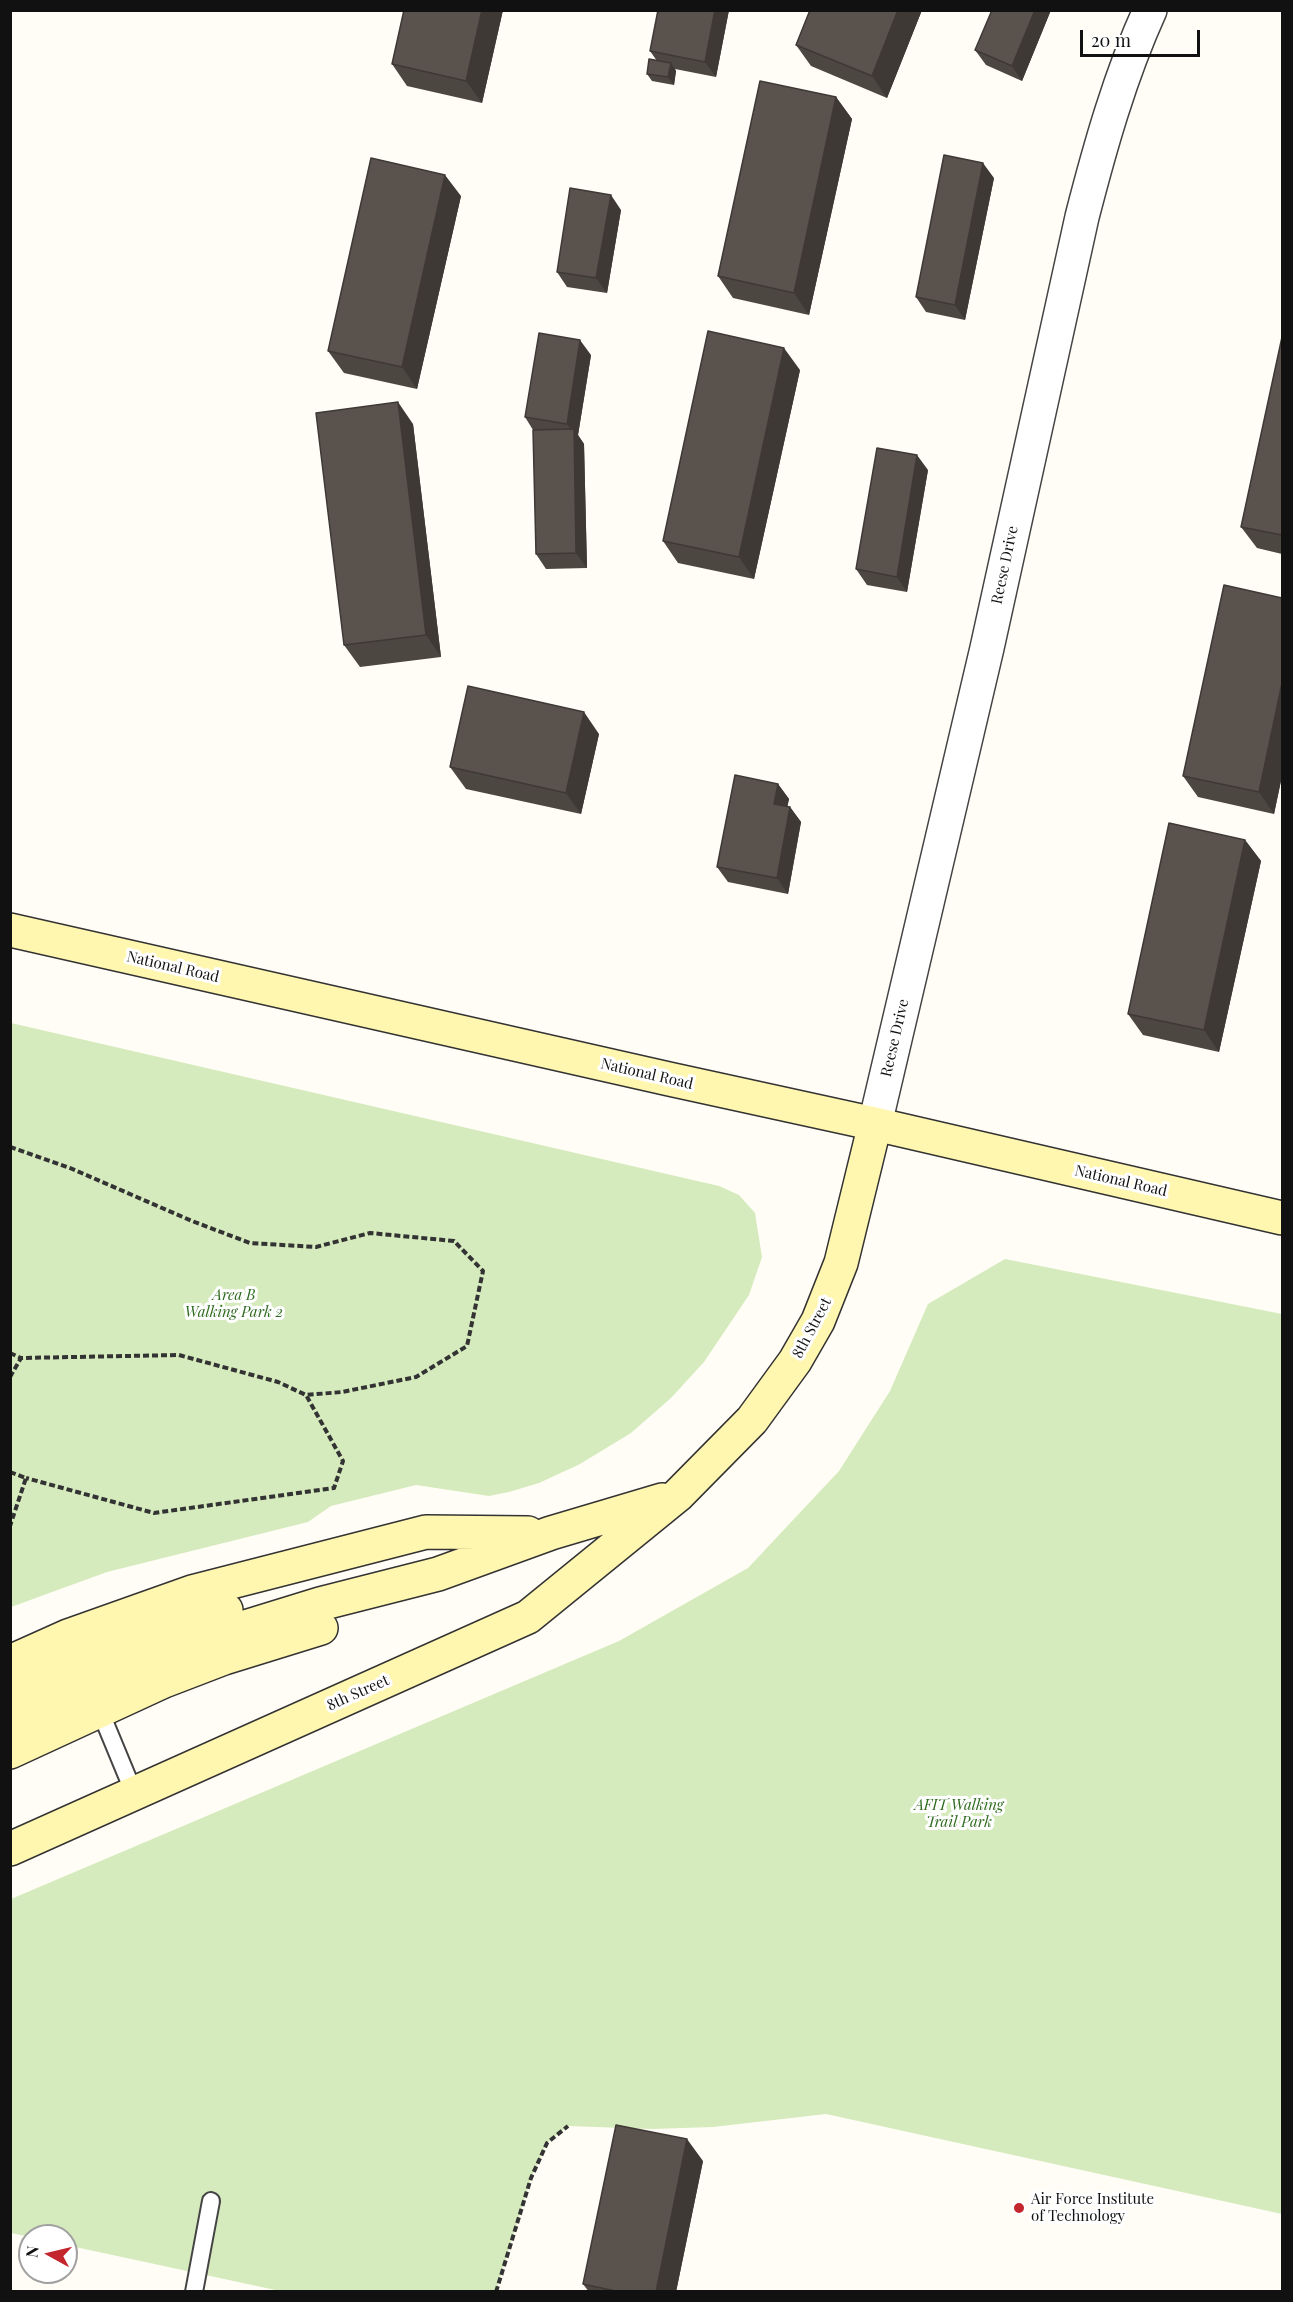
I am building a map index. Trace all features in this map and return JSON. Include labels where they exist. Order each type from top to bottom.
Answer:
[{"type":"street","name":"Reese Drive","points":[[875,1124],[987,648],[1082,217],[1100,148],[1124,76],[1150,10]]},
{"type":"street","name":"National Road","points":[[10,930],[875,1124],[1282,1218]]},
{"type":"street","name":"8th Street","points":[[10,1849],[528,1617],[678,1495],[752,1420],[795,1361],[818,1321],[841,1263],[875,1124]]},
{"type":"street","name":"8th Street","points":[[551,1533],[678,1495]]},
{"type":"street","points":[[10,1725],[85,1675],[192,1592],[426,1532],[551,1533]]},
{"type":"street","points":[[10,1695],[85,1675],[224,1658],[327,1626],[436,1598],[551,1533]]},
{"type":"street","points":[[10,1662],[85,1675]]},
{"type":"street","points":[[10,1752],[85,1675]]},
{"type":"lane","points":[[85,1675],[134,1793]]},
{"type":"lane","points":[[195,2292],[211,2201]]},
{"type":"path","points":[[10,1147],[70,1168],[192,1221],[250,1243],[316,1247],[370,1233],[454,1241],[483,1271],[467,1346],[416,1377],[342,1392],[306,1395],[278,1382],[179,1355],[21,1358],[10,1353]]},
{"type":"path","points":[[10,1377],[21,1358]]},
{"type":"path","points":[[10,1473],[154,1512],[334,1488],[343,1461],[306,1395]]},
{"type":"path","points":[[10,1526],[26,1478]]},
{"type":"path","points":[[496,2292],[531,2178],[547,2143],[568,2126]]},
{"type":"green space","name":"Area B Walking Park 2","points":[[11,1023],[719,1186],[739,1195],[755,1213],[762,1257],[749,1295],[704,1362],[671,1398],[631,1433],[580,1464],[539,1483],[489,1496],[416,1485],[331,1506],[308,1522],[107,1572],[11,1607]]},
{"type":"green space","name":"AFIT Walking Trail Park","points":[[1005,1259],[1282,1314],[1282,2214],[826,2114],[713,2127],[652,2129],[568,2126],[547,2143],[531,2178],[496,2291],[280,2291],[78,2248],[78,2224],[18,2224],[18,2234],[11,2233],[11,1899],[619,1641],[748,1568],[839,1471],[890,1391],[928,1304]]},
{"type":"building","points":[[404,10],[482,10],[466,81],[392,64]]},
{"type":"building","points":[[658,10],[715,10],[705,62],[650,51]]},
{"type":"building","points":[[810,10],[898,10],[872,76],[796,45]]},
{"type":"building","points":[[992,10],[1035,10],[1012,66],[975,50]]},
{"type":"building","points":[[649,59],[671,63],[668,77],[647,74]]},
{"type":"building","points":[[760,81],[836,97],[794,293],[718,276]]},
{"type":"building","points":[[944,155],[983,163],[955,305],[916,297]]},
{"type":"building","points":[[371,158],[445,175],[402,367],[328,351]]},
{"type":"building","points":[[570,188],[611,195],[596,278],[557,272]]},
{"type":"building","points":[[708,331],[784,348],[739,557],[663,541]]},
{"type":"building","points":[[539,333],[580,340],[567,424],[525,417]]},
{"type":"building","points":[[1282,337],[1282,535],[1241,527]]},
{"type":"building","points":[[398,402],[426,635],[344,645],[316,413]]},
{"type":"building","points":[[574,429],[576,553],[536,554],[533,430]]},
{"type":"building","points":[[877,448],[917,455],[897,577],[856,569]]},
{"type":"building","points":[[1224,585],[1282,598],[1282,683],[1259,792],[1183,776]]},
{"type":"building","points":[[468,686],[584,712],[566,793],[450,767]]},
{"type":"building","points":[[735,775],[778,784],[774,804],[790,807],[777,878],[717,867]]},
{"type":"building","points":[[1169,823],[1245,840],[1204,1030],[1128,1014]]},
{"type":"building","points":[[616,2125],[687,2139],[656,2292],[620,2292],[583,2284]]},
{"type":"place","name":"Air Force Institute of Technology","points":[[1019,2208]]}]
